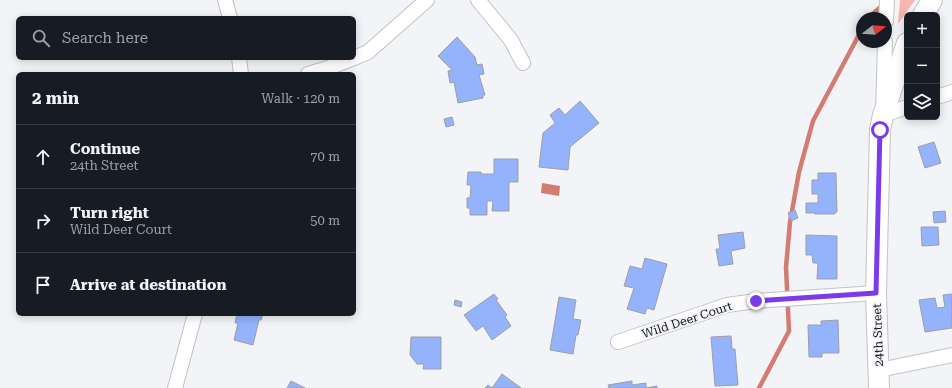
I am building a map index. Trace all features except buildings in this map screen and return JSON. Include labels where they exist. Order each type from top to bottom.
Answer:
[{"type":"main road","points":[[925,12],[932,0]]},
{"type":"main road","name":"24th Street","points":[[879,379],[876,293],[880,130],[883,115],[905,48]]},
{"type":"street","points":[[225,0],[229,16]]},
{"type":"street","points":[[356,57],[368,52],[428,0]]},
{"type":"street","points":[[478,0],[511,40],[523,63]]},
{"type":"street","points":[[886,12],[887,0]]},
{"type":"street","points":[[885,48],[883,115],[904,108]]},
{"type":"street","points":[[239,60],[241,72]]},
{"type":"street","points":[[315,72],[349,60]]},
{"type":"street","points":[[940,96],[952,92]]},
{"type":"street","name":"Wild Deer Court","points":[[618,342],[727,305],[756,301],[876,293]]},
{"type":"street","points":[[175,388],[194,316]]},
{"type":"street","points":[[879,379],[952,355]]},
{"type":"shaded area","points":[[900,0],[915,0],[906,12],[904,12],[904,16],[898,24]]},
{"type":"shaded area","points":[[542,183],[560,186],[559,196],[541,193]]},
{"type":"waterway","points":[[875,12],[883,5]]},
{"type":"waterway","points":[[759,388],[789,331],[786,267],[790,222],[799,172],[813,121],[856,40]]},
{"type":"route","points":[[756,301],[876,293],[880,130]]}]
